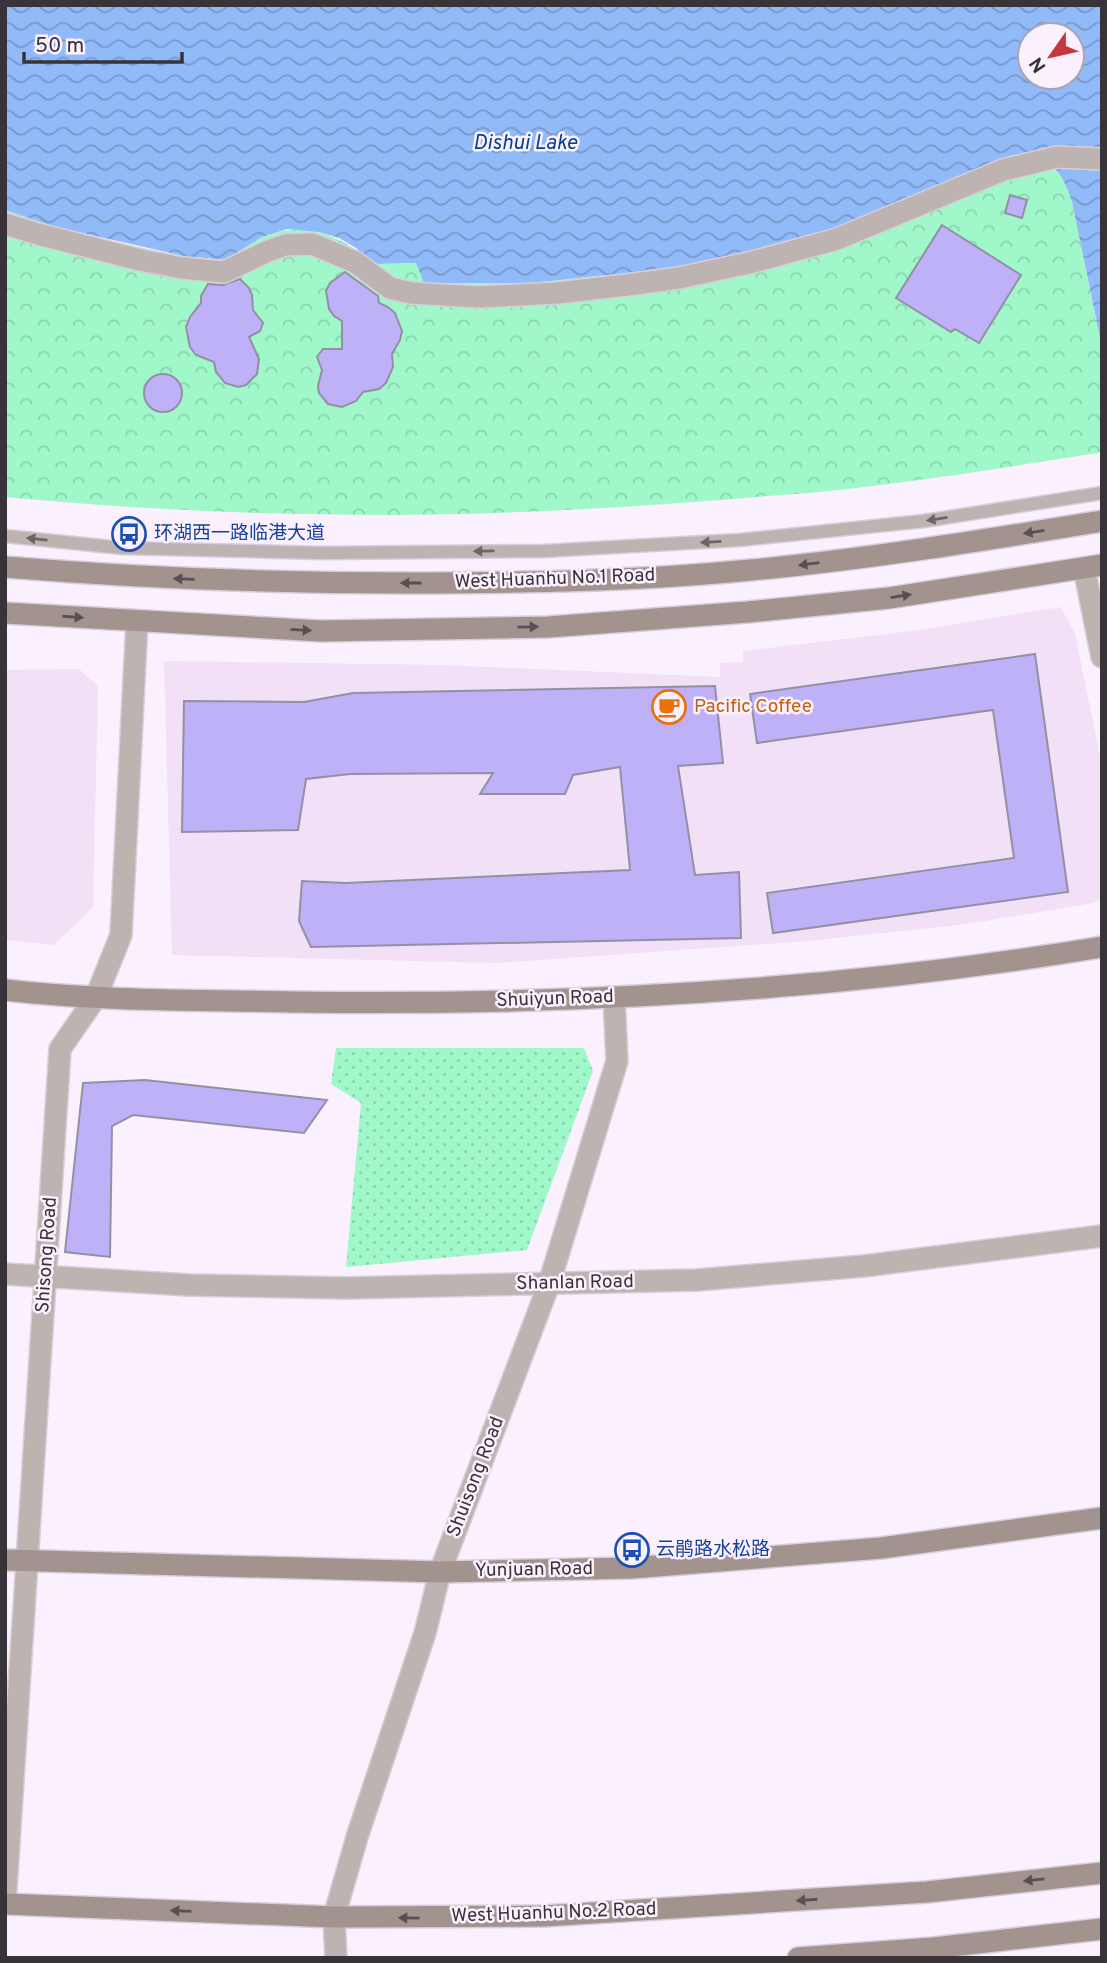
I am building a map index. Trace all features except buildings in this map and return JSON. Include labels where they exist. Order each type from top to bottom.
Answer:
[{"type":"main road","name":"West Huanhu No.1 Road","points":[[5,568],[210,580],[543,583],[750,570],[928,550],[1102,521]]},
{"type":"main road","points":[[5,613],[321,631],[548,627],[889,598],[1093,566]]},
{"type":"main road","name":"Shuiyun Road","points":[[5,990],[96,997],[371,1003],[614,997],[910,974],[1102,947]]},
{"type":"main road","name":"Yunjuan Road","points":[[5,1559],[28,1562],[440,1572],[632,1568],[881,1549],[1102,1518]]},
{"type":"main road","name":"West Huanhu No.2 Road","points":[[5,1904],[334,1917],[557,1916],[927,1892],[1102,1873]]},
{"type":"main road","points":[[798,1958],[933,1948],[1102,1929]]},
{"type":"street","points":[[5,224],[102,251],[182,268],[224,272],[285,245],[312,244],[355,262],[390,288],[478,298],[679,278],[753,262],[837,239],[1003,170],[1057,158],[1102,159]]},
{"type":"street","points":[[1093,566],[1102,657]]},
{"type":"street","name":"Shisong Road","points":[[5,1904],[60,1049],[96,997],[121,935],[137,621]]},
{"type":"street","name":"Shuisong Road","points":[[336,1958],[334,1917],[357,1837],[425,1633],[440,1572],[549,1284],[617,1061],[614,997]]},
{"type":"street","name":"Shanlan Road","points":[[5,1274],[190,1285],[347,1288],[697,1280],[850,1268],[1102,1236]]},
{"type":"lane","points":[[5,536],[122,548],[255,552],[544,551],[740,540],[924,521],[1102,493]]},
{"type":"shaded area","points":[[1061,607],[1075,634],[1102,765],[1102,898],[1094,903],[967,924],[808,941],[497,963],[172,955],[164,661],[443,665],[720,677],[720,663],[743,662],[743,651],[920,630]]},
{"type":"shaded area","points":[[79,669],[98,686],[93,907],[54,945],[5,940],[5,670]]},
{"type":"green space","points":[[1012,155],[1035,158],[1050,164],[1064,179],[1072,202],[1102,347],[1102,451],[1098,453],[821,492],[534,512],[435,515],[290,514],[147,508],[5,497],[5,210],[103,239],[217,261],[227,259],[256,240],[276,232],[306,230],[334,238],[360,253],[372,264],[416,263],[531,283],[673,268],[754,251],[835,228]]},
{"type":"green space","points":[[336,1048],[584,1048],[593,1071],[527,1250],[346,1267],[361,1103],[331,1084]]},
{"type":"water","name":"Dishui Lake","points":[[5,5],[1102,5],[1102,347],[1068,190],[1058,172],[1045,162],[1012,155],[835,228],[754,251],[673,268],[531,283],[424,283],[416,263],[372,264],[356,248],[339,238],[319,232],[287,229],[262,237],[225,260],[184,256],[56,227],[5,210]]},
{"type":"place","name":"环湖西一路临港大道","points":[[129,534]]},
{"type":"place","name":"Pacific Coffee","points":[[669,707]]},
{"type":"place","name":"云鹃路水松路","points":[[632,1550]]}]
